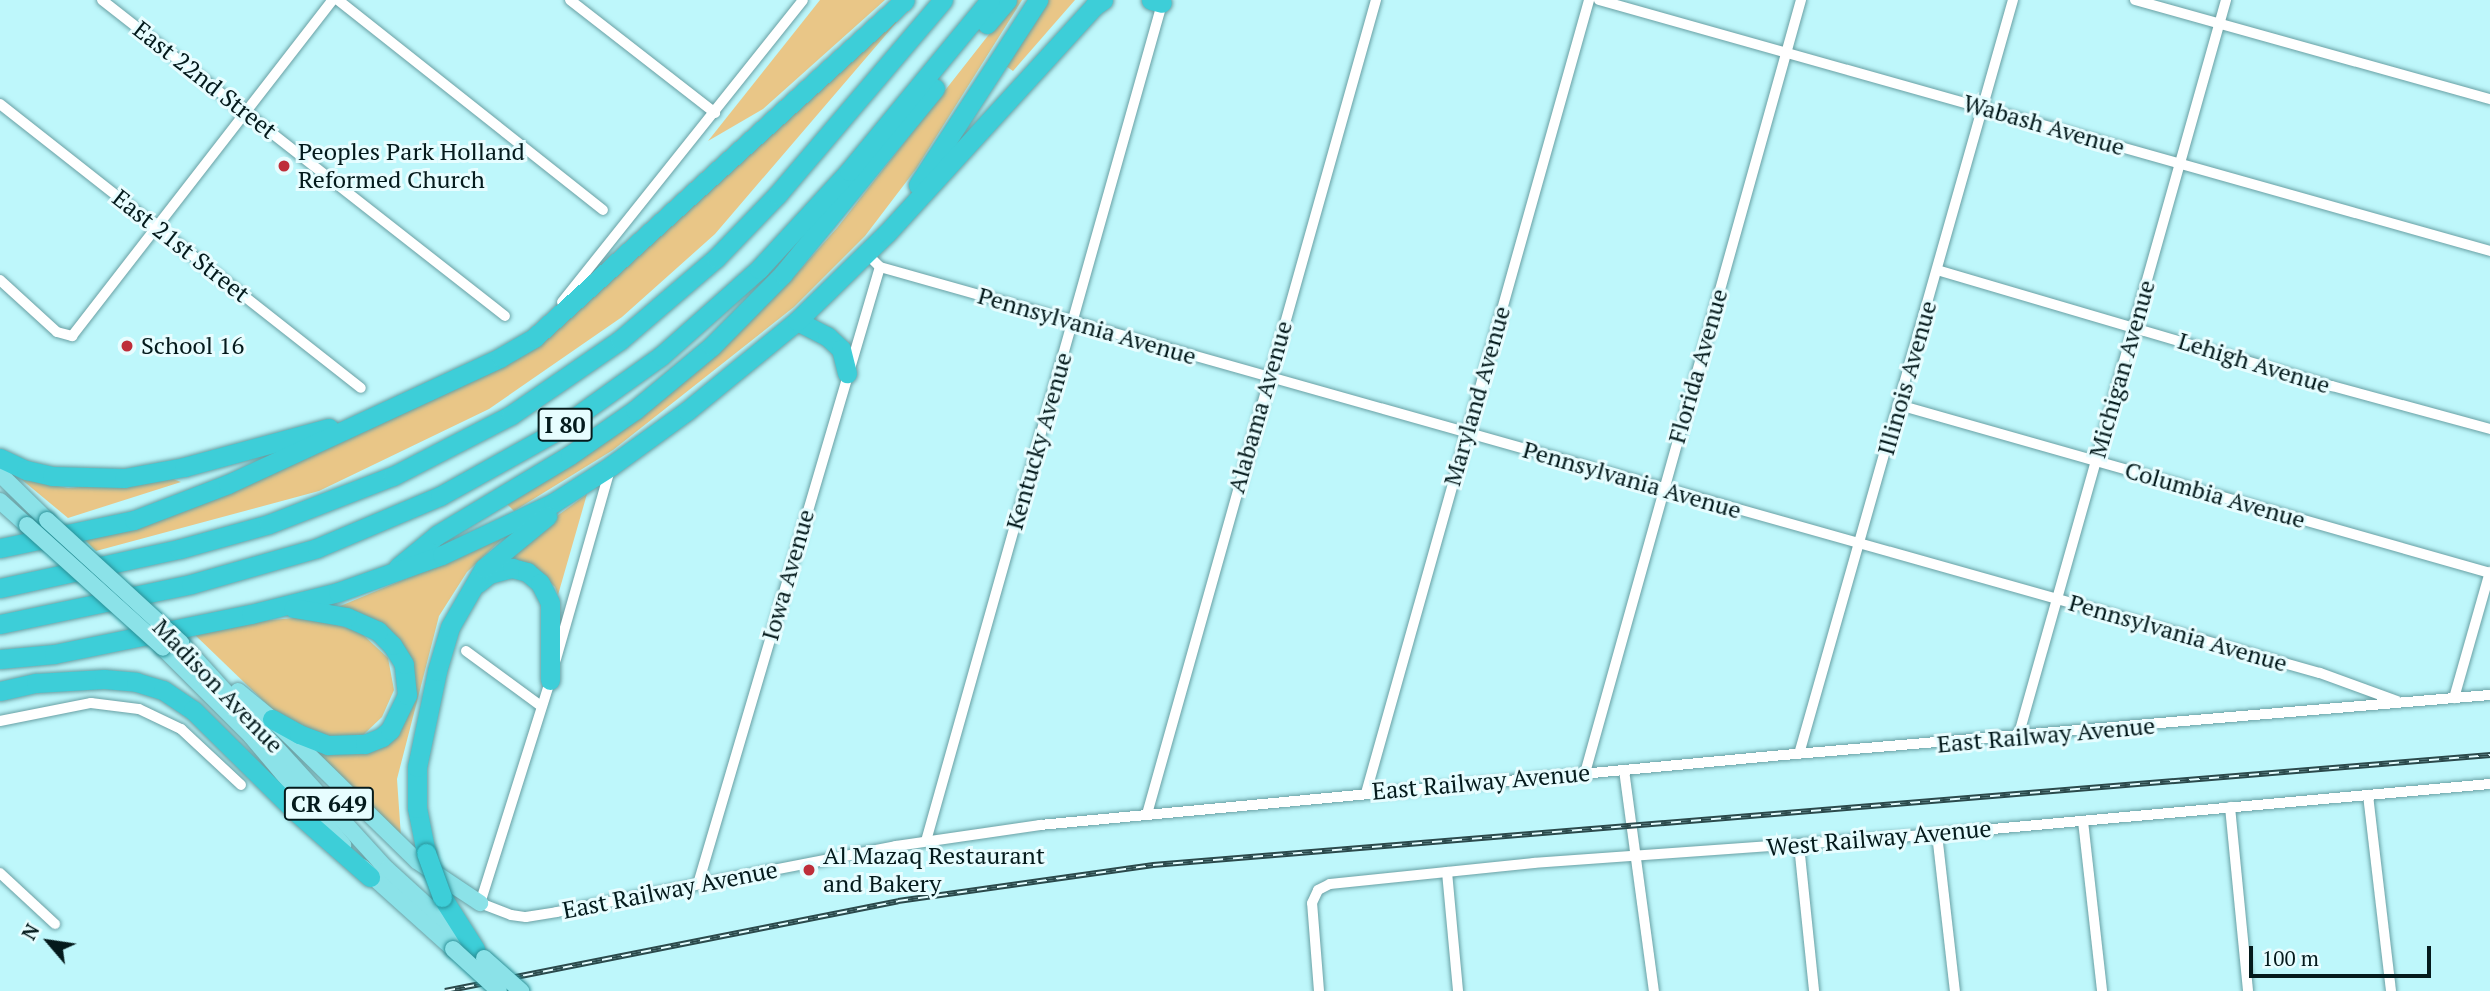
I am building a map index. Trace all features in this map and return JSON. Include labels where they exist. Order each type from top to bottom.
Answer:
[{"type":"highway","points":[[0,548],[134,520],[228,484],[501,358],[535,337],[905,0]]},
{"type":"highway","name":"I 80","points":[[0,588],[179,549],[270,524],[393,476],[520,409],[620,340],[716,258],[777,195],[943,0]]},
{"type":"highway","name":"I 80","points":[[0,624],[191,584],[317,548],[440,496],[553,433],[661,356],[759,269],[856,162],[990,0]]},
{"type":"highway","points":[[387,576],[437,535],[570,456],[635,410],[733,327],[783,274],[1007,0]]},
{"type":"highway","points":[[0,659],[54,654],[286,606],[387,576],[486,536],[585,483],[687,411],[874,261],[887,233],[1038,0]]},
{"type":"highway","points":[[887,233],[1094,6],[1103,0]]},
{"type":"highway","points":[[797,321],[827,336],[841,349],[847,373]]},
{"type":"highway","points":[[0,458],[26,470],[52,477],[124,478],[184,467],[384,412]]},
{"type":"highway","points":[[479,954],[442,897],[426,853],[417,808],[420,744],[443,646],[465,596],[493,557],[585,483]]},
{"type":"highway","points":[[465,596],[489,575],[500,570],[517,568],[540,583],[550,603],[550,680]]},
{"type":"highway","points":[[272,719],[299,734],[328,745],[365,744],[382,737],[390,730],[407,695],[404,664],[392,645],[378,631],[347,617],[286,606]]},
{"type":"highway","points":[[0,672],[54,654]]},
{"type":"highway","points":[[0,691],[36,683],[104,679],[136,682],[163,690],[193,710],[295,811],[370,877]]},
{"type":"main road","name":"Madison Avenue","points":[[0,474],[181,643],[387,869],[521,991]]},
{"type":"main road","name":"Madison Avenue","points":[[0,501],[163,648],[251,736],[370,877],[499,991]]},
{"type":"main road","points":[[181,643],[272,719],[417,862],[480,903]]},
{"type":"street","name":"East 22nd Street","points":[[103,0],[505,316]]},
{"type":"street","points":[[0,280],[64,336],[72,336],[335,0],[603,210]]},
{"type":"street","points":[[570,0],[715,113]]},
{"type":"street","points":[[535,337],[803,0]]},
{"type":"street","name":"Alabama Avenue","points":[[1147,814],[1267,378],[1377,0]]},
{"type":"street","name":"Maryland Avenue","points":[[1366,793],[1589,0]]},
{"type":"street","name":"Wabash Avenue","points":[[1599,0],[2490,251]]},
{"type":"street","name":"Florida Avenue","points":[[1585,773],[1801,0]]},
{"type":"street","name":"Illinois Avenue","points":[[1799,754],[1861,544],[2013,0]]},
{"type":"street","points":[[2135,0],[2490,99]]},
{"type":"street","name":"Michigan Avenue","points":[[2018,737],[2225,0]]},
{"type":"street","name":"Kentucky Avenue","points":[[926,841],[1073,321],[1159,1]]},
{"type":"street","name":"East 21st Street","points":[[0,104],[361,388]]},
{"type":"street","name":"Pennsylvania Avenue","points":[[874,261],[1267,378],[2320,673],[2400,703]]},
{"type":"street","name":"Iowa Avenue","points":[[698,884],[847,373],[874,261]]},
{"type":"street","name":"Lehigh Avenue","points":[[1937,270],[2490,429]]},
{"type":"street","name":"Columbia Avenue","points":[[1899,405],[2490,572]]},
{"type":"street","points":[[480,903],[550,680],[611,466]]},
{"type":"street","points":[[2454,698],[2490,572]]},
{"type":"street","points":[[466,651],[541,706]]},
{"type":"street","name":"East Railway Avenue","points":[[480,903],[495,910],[526,917],[926,841],[1040,825],[1624,769],[2490,695]]},
{"type":"street","points":[[0,721],[91,703],[139,709],[181,729],[241,785]]},
{"type":"street","points":[[1624,769],[1654,991]]},
{"type":"street","name":"West Railway Avenue","points":[[1319,991],[1312,903],[1322,887],[1447,872],[1937,834],[2490,785]]},
{"type":"street","points":[[2368,795],[2390,991]]},
{"type":"street","points":[[2230,807],[2248,991]]},
{"type":"street","points":[[2083,821],[2102,991]]},
{"type":"street","points":[[1937,834],[1955,991]]},
{"type":"street","points":[[1799,845],[1814,991]]},
{"type":"street","points":[[1447,872],[1458,991]]},
{"type":"street","points":[[0,873],[55,924]]},
{"type":"shaded area","points":[[820,0],[885,0],[763,109],[708,141]]},
{"type":"shaded area","points":[[1016,0],[1022,0],[916,169],[865,236],[794,307],[613,450],[514,511],[505,502],[722,342],[797,273],[837,228]]},
{"type":"shaded area","points":[[1042,0],[1075,0],[1013,71],[1003,64]]},
{"type":"shaded area","points":[[914,2],[715,234],[622,317],[489,409],[319,491],[96,551],[83,538],[324,445],[494,371]]},
{"type":"shaded area","points":[[21,479],[68,488],[173,479],[181,482],[68,518]]},
{"type":"shaded area","points":[[587,494],[558,595],[555,587],[536,568],[504,555]]},
{"type":"shaded area","points":[[503,538],[467,572],[439,616],[397,779],[401,837],[311,747],[372,748],[403,718],[404,651],[338,607]]},
{"type":"shaded area","points":[[306,617],[359,631],[388,658],[394,690],[382,717],[361,737],[332,740],[277,714],[194,634],[236,623]]},
{"type":"railway","points":[[445,991],[898,901],[1153,865],[2490,755]]},
{"type":"place","name":"Peoples Park Holland Reformed Church","points":[[284,166]]},
{"type":"place","name":"School 16","points":[[127,346]]},
{"type":"place","name":"Al Mazaq Restaurant and Bakery","points":[[809,870]]}]
